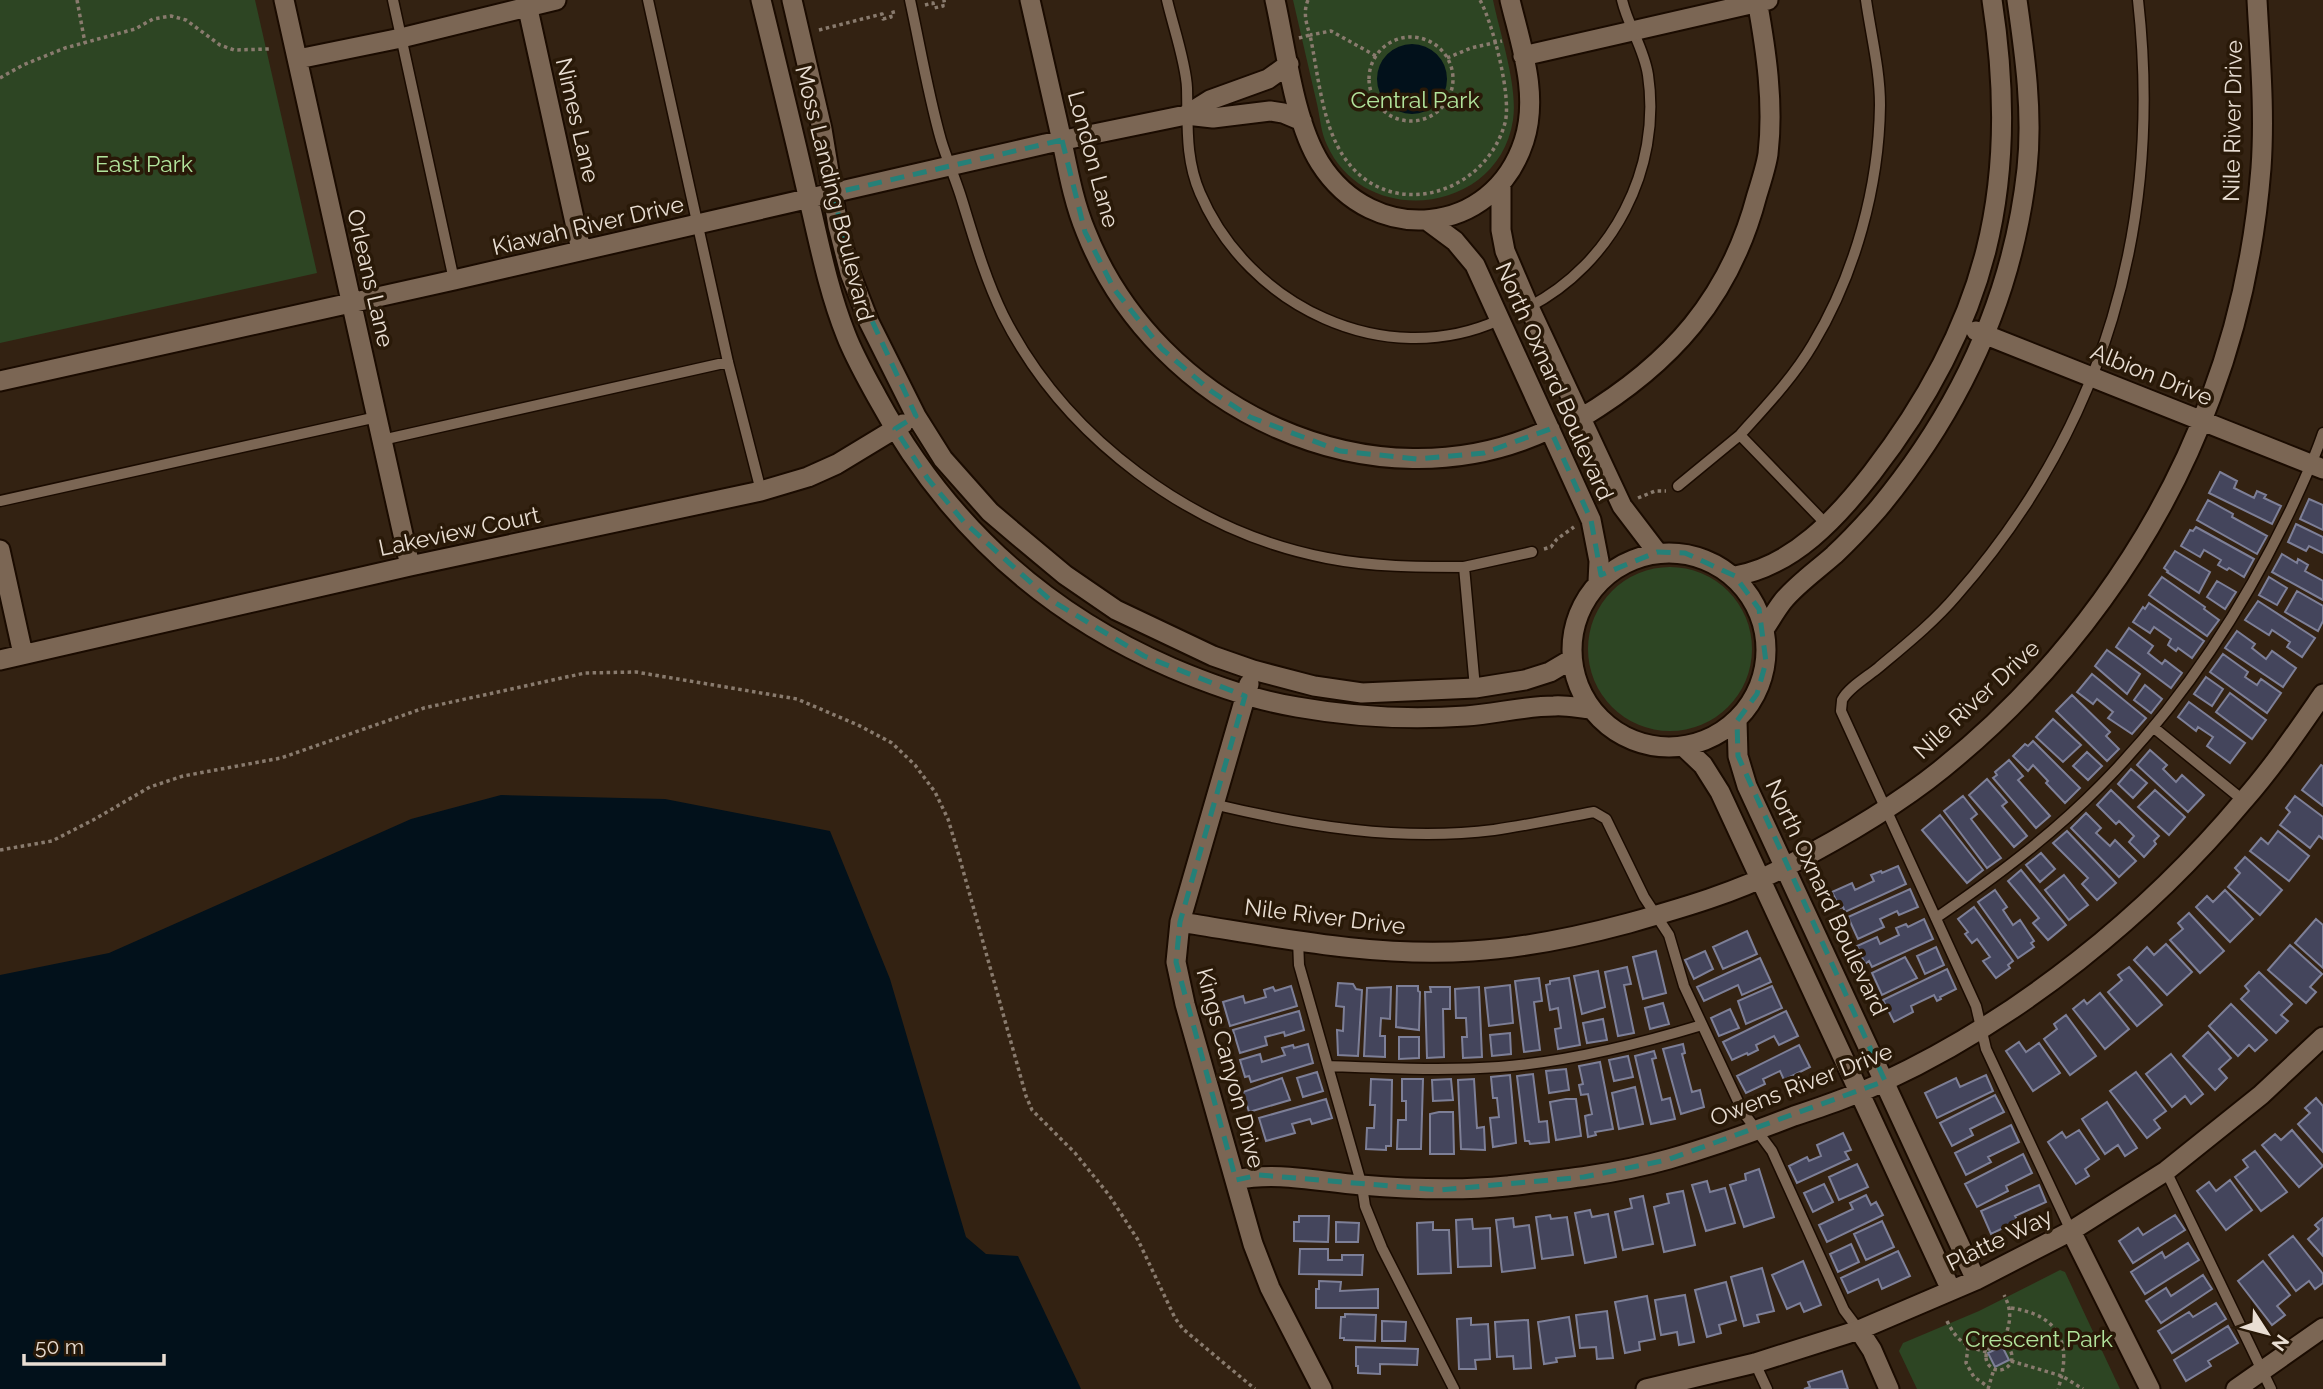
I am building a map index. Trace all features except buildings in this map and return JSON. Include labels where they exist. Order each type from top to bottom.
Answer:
[{"type":"street","name":"Orleans Lane","points":[[284,0],[410,566]]},
{"type":"street","points":[[298,59],[401,38],[527,3],[556,0]]},
{"type":"street","name":"Moss Landing Boulevard","points":[[761,0],[814,228],[846,337],[895,429],[928,479],[964,522],[1000,558],[1049,599],[1101,634],[1205,682],[1245,696],[1295,707],[1387,718],[1468,716],[1553,705],[1591,709]]},
{"type":"street","name":"Moss Landing Boulevard","points":[[792,0],[822,129],[838,226],[850,273],[869,322],[916,416],[943,459],[990,512],[1065,575],[1116,610],[1213,656],[1314,686],[1362,693],[1475,688],[1525,680],[1550,672],[1572,659]]},
{"type":"street","name":"London Lane","points":[[1030,0],[1085,232],[1114,289],[1162,349],[1211,391],[1250,417],[1296,438],[1340,451],[1417,459],[1484,453],[1525,441],[1550,429]]},
{"type":"street","points":[[1275,0],[1301,121],[1307,139],[1321,164],[1334,182],[1352,198],[1377,213],[1399,219],[1428,221],[1457,213],[1502,184],[1524,141],[1530,114],[1530,94],[1510,0]]},
{"type":"street","points":[[1735,576],[1764,570],[1786,558],[1826,524],[1858,491],[1905,430],[1937,377],[1962,326],[1988,245],[1996,207],[2002,148],[1998,43],[1992,0]]},
{"type":"street","points":[[1765,628],[1783,601],[1856,534],[1906,474],[1938,427],[1972,367],[1986,334],[2007,272],[2019,222],[2027,167],[2028,108],[2017,0]]},
{"type":"street","name":"Nile River Drive","points":[[1180,922],[1385,952],[1471,952],[1577,937],[1656,915],[1786,867],[1847,833],[1942,769],[1991,725],[2055,660],[2108,589],[2154,520],[2202,420],[2227,349],[2243,286],[2261,167],[2263,87],[2257,0]]},
{"type":"street","points":[[1523,56],[1761,1],[1769,87],[1768,155],[1748,228],[1729,273],[1701,316],[1675,346],[1645,374],[1581,418]]},
{"type":"street","name":"Nimes Lane","points":[[527,3],[581,250]]},
{"type":"street","name":"Kiawah River Drive","points":[[1186,115],[1210,100],[1268,79],[1289,64]]},
{"type":"street","name":"Kiawah River Drive","points":[[0,382],[809,200],[1062,140],[1186,115],[1213,118],[1270,111],[1301,121]]},
{"type":"street","name":"North Oxnard Boulevard","points":[[1502,184],[1501,230],[1505,251],[1622,506],[1657,551]]},
{"type":"street","name":"North Oxnard Boulevard","points":[[1428,221],[1455,241],[1470,257],[1591,520],[1599,561],[1598,582]]},
{"type":"street","name":"Albion Drive","points":[[1962,326],[2317,466]]},
{"type":"street","name":"Lakeview Court","points":[[0,660],[410,566],[761,491],[808,477],[837,464],[916,416]]},
{"type":"street","points":[[0,550],[23,654]]},
{"type":"street","points":[[1657,551],[1685,553],[1712,561],[1735,576],[1749,592],[1759,609],[1765,628],[1766,662],[1757,694],[1737,721],[1720,733],[1684,747],[1657,747],[1632,741],[1610,728],[1591,709],[1578,686],[1572,659],[1573,631],[1582,605],[1598,582],[1637,557],[1657,551]]},
{"type":"street","name":"Kings Canyon Drive","points":[[1253,670],[1180,922],[1176,962],[1185,1004],[1254,1244],[1270,1288],[1322,1389]]},
{"type":"street","name":"Owens River Drive","points":[[1236,1180],[1259,1175],[1362,1186],[1439,1189],[1503,1186],[1584,1177],[1667,1160],[1860,1093],[1982,1028],[2055,978],[2119,927],[2184,866],[2244,801],[2323,694]]},
{"type":"street","name":"North Oxnard Boulevard","points":[[1737,721],[1738,756],[1745,780],[1976,1280]]},
{"type":"street","points":[[1684,747],[1703,765],[1717,785],[1951,1290]]},
{"type":"street","name":"Platte Way","points":[[1646,1389],[1755,1363],[1858,1330],[1976,1280],[2071,1231],[2166,1171],[2261,1096],[2323,1037]]},
{"type":"street","points":[[2071,1231],[2150,1389]]},
{"type":"street","points":[[2236,1389],[2267,1380],[2323,1328]]},
{"type":"street","points":[[1858,1330],[1872,1350],[1889,1389]]},
{"type":"lane","points":[[393,0],[454,280]]},
{"type":"lane","points":[[648,0],[728,362],[761,491]]},
{"type":"lane","points":[[910,0],[941,140],[979,257],[1003,315],[1033,364],[1069,410],[1117,457],[1172,498],[1228,527],[1270,544],[1327,558],[1389,567],[1464,566],[1531,552]]},
{"type":"lane","points":[[1167,0],[1187,86],[1187,145],[1199,191],[1219,230],[1238,255],[1263,280],[1296,305],[1332,322],[1383,337],[1438,337],[1473,332],[1499,320]]},
{"type":"lane","points":[[1529,307],[1553,295],[1580,272],[1607,240],[1625,212],[1647,148],[1651,111],[1648,75],[1643,51],[1622,0]]},
{"type":"lane","points":[[1678,486],[1740,435],[1779,392],[1813,344],[1841,291],[1862,229],[1876,160],[1880,106],[1877,58],[1866,0]]},
{"type":"lane","points":[[2071,1231],[1986,1049],[1976,1006],[1841,711],[1842,701],[1954,598],[1996,547],[2031,498],[2064,442],[2094,376],[2124,278],[2141,172],[2143,52],[2138,0]]},
{"type":"lane","points":[[382,440],[728,362]]},
{"type":"lane","points":[[0,501],[377,417]]},
{"type":"lane","points":[[1936,918],[1985,884],[2047,835],[2101,785],[2153,727],[2236,612],[2317,466],[2323,433]]},
{"type":"lane","points":[[1740,435],[1826,524]]},
{"type":"lane","points":[[1464,566],[1475,688]]},
{"type":"lane","points":[[2153,727],[2244,801]]},
{"type":"lane","points":[[1212,804],[1283,821],[1416,834],[1493,830],[1594,812],[1606,819],[1644,897],[1669,935],[1684,986],[1743,1112],[1772,1151],[1844,1310],[1858,1330]]},
{"type":"lane","points":[[1298,940],[1299,965],[1366,1206],[1382,1248],[1454,1389]]},
{"type":"lane","points":[[1328,1066],[1441,1070],[1501,1067],[1573,1058],[1639,1044],[1702,1025]]},
{"type":"lane","points":[[2166,1171],[2267,1380]]},
{"type":"lane","points":[[1755,1363],[1767,1389]]},
{"type":"path","points":[[77,0],[85,43]]},
{"type":"path","points":[[921,6],[933,3],[934,8],[943,6],[942,1],[948,0]]},
{"type":"path","points":[[1308,0],[1306,21],[1331,131],[1345,159],[1355,172],[1374,185],[1409,194],[1435,193],[1468,179],[1484,165],[1493,152],[1506,120],[1507,100],[1490,24],[1480,0]]},
{"type":"path","points":[[819,30],[882,14],[883,19],[891,17],[890,13],[903,10]]},
{"type":"path","points":[[0,78],[23,65],[65,48],[135,29],[153,19],[170,16],[186,20],[220,45],[234,50],[269,49]]},
{"type":"path","points":[[1294,39],[1331,31],[1376,56]]},
{"type":"path","points":[[1412,37],[1439,47],[1447,58],[1452,71],[1452,85],[1448,98],[1440,109],[1429,117],[1416,121],[1402,120],[1379,107],[1369,82],[1370,68],[1376,56],[1386,46],[1398,39],[1412,37]]},
{"type":"path","points":[[1447,58],[1471,48],[1511,39]]},
{"type":"path","points":[[1636,499],[1678,486]]},
{"type":"path","points":[[1531,552],[1551,547],[1574,527]]},
{"type":"path","points":[[0,850],[51,841],[150,787],[183,776],[281,758],[424,708],[585,673],[636,672],[808,702],[892,743],[915,765],[935,792],[948,819],[1026,1097],[1032,1110],[1075,1153],[1109,1195],[1138,1240],[1175,1318],[1183,1329],[1255,1389]]},
{"type":"path","points":[[2003,1344],[2011,1320],[2011,1308],[2004,1295]]},
{"type":"path","points":[[2011,1308],[2031,1311],[2050,1323],[2061,1337],[2066,1358],[2058,1389]]},
{"type":"path","points":[[1947,1321],[1954,1335],[1968,1347],[1987,1352]]},
{"type":"path","points":[[2003,1344],[2010,1349],[2011,1361],[2006,1367],[1994,1369],[1986,1360],[1987,1352],[1991,1346],[2003,1344]]},
{"type":"path","points":[[1968,1347],[1966,1363],[1974,1377],[1987,1387],[1994,1369]]},
{"type":"path","points":[[2011,1361],[2062,1376],[2083,1389]]},
{"type":"highlighted area","points":[[1062,140],[1085,232],[1114,289],[1162,349],[1211,391],[1250,417],[1340,451],[1417,459],[1484,453],[1550,429],[1591,520],[1601,575],[1657,552],[1685,553],[1735,576],[1759,609],[1766,662],[1757,694],[1737,721],[1738,756],[1885,1081],[1667,1160],[1584,1177],[1439,1190],[1259,1175],[1236,1180],[1176,962],[1180,922],[1245,696],[1144,656],[1049,599],[964,522],[928,479],[895,429],[916,416],[850,273],[834,193]]},
{"type":"green space","name":"East Park","points":[[0,0],[255,0],[317,273],[0,343]]},
{"type":"green space","name":"Central Park","points":[[1293,0],[1493,0],[1511,76],[1514,106],[1513,120],[1503,152],[1483,176],[1458,192],[1429,200],[1399,199],[1370,190],[1345,172],[1323,135]]},
{"type":"green space","points":[[1670,567],[1701,573],[1728,591],[1746,618],[1752,649],[1746,680],[1728,707],[1701,725],[1670,731],[1639,725],[1612,707],[1594,680],[1588,649],[1594,618],[1612,591],[1639,573]]},
{"type":"green space","name":"Crescent Park","points":[[2060,1270],[2065,1272],[2120,1389],[1917,1389],[1899,1351],[1903,1343],[1979,1311]]},
{"type":"water","points":[[1419,44],[1432,50],[1441,59],[1445,65],[1445,93],[1437,104],[1426,112],[1405,114],[1387,104],[1379,93],[1377,72],[1387,54],[1398,46]]},
{"type":"water","points":[[501,795],[665,799],[830,831],[890,979],[966,1237],[986,1254],[1018,1256],[1081,1389],[0,1389],[0,975],[109,953],[411,819]]}]
